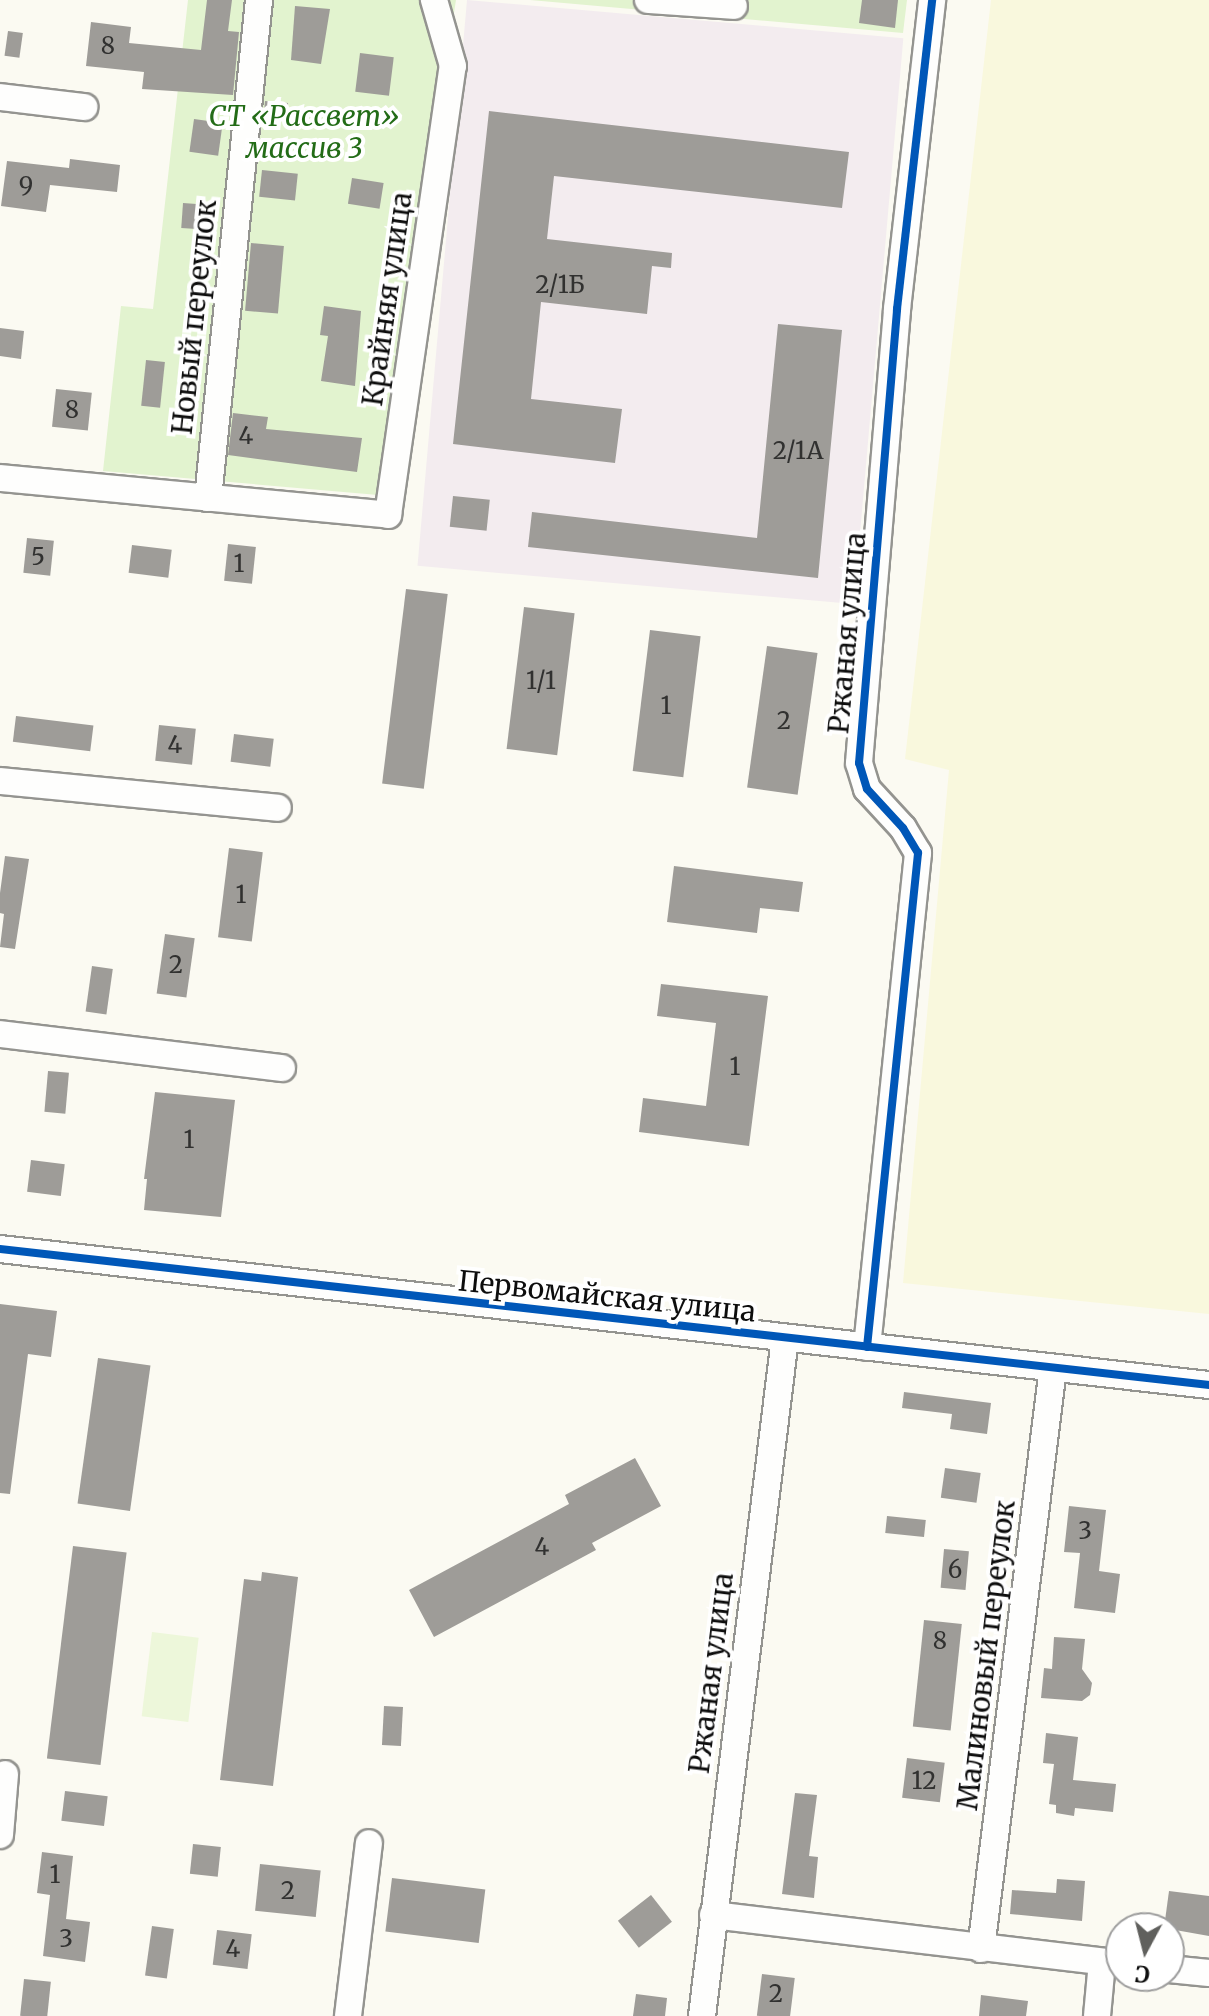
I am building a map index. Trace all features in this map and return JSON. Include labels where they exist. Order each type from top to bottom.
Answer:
[{"type":"street","name":"Новый переулок","points":[[208,498],[259,0]]},
{"type":"street","name":"Крайняя улица","points":[[208,498],[388,515],[453,66],[434,0]]},
{"type":"street","points":[[648,0],[734,6]]},
{"type":"street","name":"Ржаная улица","points":[[867,1347],[918,853],[903,828],[867,789],[859,763],[897,309],[932,0]]},
{"type":"street","points":[[0,97],[84,107]]},
{"type":"street","points":[[0,478],[208,498]]},
{"type":"street","points":[[0,781],[278,808]]},
{"type":"street","points":[[0,1034],[282,1068]]},
{"type":"street","name":"Первомайская улица","points":[[0,1249],[1209,1385]]},
{"type":"street","name":"Ржаная улица","points":[[702,2016],[785,1338]]},
{"type":"street","name":"Малиновый переулок","points":[[981,1949],[1053,1368]]},
{"type":"street","points":[[0,1835],[5,1774]]},
{"type":"street","points":[[348,2016],[369,1843]]},
{"type":"street","points":[[713,1915],[1105,1962]]},
{"type":"street","points":[[1185,1971],[1209,1973]]},
{"type":"street","points":[[1097,2016],[1105,1988]]},
{"type":"shaded area","points":[[467,0],[903,38],[854,604],[417,566]]},
{"type":"green space","name":"СТ «Рассвет» массив 3","points":[[188,0],[456,0],[378,495],[103,471],[121,306],[153,309]]},
{"type":"green space","points":[[530,0],[907,0],[903,33]]},
{"type":"green space","points":[[991,0],[1209,0],[1209,1314],[903,1283],[949,770],[905,759]]},
{"type":"green space","points":[[152,1632],[199,1638],[188,1722],[142,1716]]},
{"type":"building","points":[[207,0],[232,0],[228,31],[239,32],[233,95],[142,89],[144,72],[86,66],[91,22],[131,27],[129,43],[201,50]]},
{"type":"building","points":[[862,0],[898,0],[895,28],[859,23]]},
{"type":"building","points":[[295,6],[330,9],[321,64],[291,60]]},
{"type":"building","points":[[8,31],[23,33],[19,58],[5,56]]},
{"type":"building","points":[[360,53],[394,57],[389,96],[355,92]]},
{"type":"building","points":[[265,101],[288,103],[286,120],[264,118]]},
{"type":"building","points":[[489,111],[849,152],[842,208],[554,176],[547,239],[672,253],[671,268],[652,266],[647,314],[541,302],[531,399],[622,409],[615,463],[453,444]]},
{"type":"building","points":[[194,119],[223,123],[218,156],[189,152]]},
{"type":"building","points":[[70,159],[120,165],[117,192],[50,185],[46,212],[1,206],[7,161],[69,168]]},
{"type":"building","points":[[262,170],[298,174],[295,201],[259,197]]},
{"type":"building","points":[[352,178],[384,183],[380,209],[348,204]]},
{"type":"building","points":[[183,203],[210,205],[208,230],[181,228]]},
{"type":"building","points":[[251,243],[284,246],[278,314],[245,311]]},
{"type":"building","points":[[324,306],[361,311],[355,386],[321,381],[328,336],[320,335]]},
{"type":"building","points":[[778,324],[842,330],[818,578],[528,547],[532,512],[757,538]]},
{"type":"building","points":[[0,328],[24,331],[21,359],[0,356]]},
{"type":"building","points":[[146,360],[165,362],[160,408],[141,406]]},
{"type":"building","points":[[56,389],[92,393],[88,431],[52,427]]},
{"type":"building","points":[[233,413],[268,417],[266,429],[362,438],[357,472],[228,455]]},
{"type":"building","points":[[453,496],[490,500],[487,531],[450,527]]},
{"type":"building","points":[[27,538],[54,541],[50,576],[23,573]]},
{"type":"building","points":[[228,544],[256,547],[252,584],[224,581]]},
{"type":"building","points":[[132,545],[172,550],[168,578],[129,573]]},
{"type":"building","points":[[406,589],[448,594],[424,789],[382,784]]},
{"type":"building","points":[[524,607],[575,613],[557,755],[507,749]]},
{"type":"building","points":[[650,630],[701,636],[683,777],[633,771]]},
{"type":"building","points":[[767,646],[818,653],[798,795],[747,788]]},
{"type":"building","points":[[16,716],[93,726],[90,751],[13,742]]},
{"type":"building","points":[[159,725],[196,729],[192,765],[155,761]]},
{"type":"building","points":[[234,734],[274,739],[270,767],[231,762]]},
{"type":"building","points":[[229,848],[263,852],[252,941],[218,937]]},
{"type":"building","points":[[5,856],[29,859],[15,949],[0,947],[4,914],[0,913],[0,893]]},
{"type":"building","points":[[674,866],[803,882],[799,912],[760,908],[757,933],[667,922]]},
{"type":"building","points":[[165,934],[195,938],[186,998],[157,993]]},
{"type":"building","points":[[92,966],[113,969],[106,1014],[86,1012]]},
{"type":"building","points":[[661,984],[768,996],[749,1146],[639,1132],[643,1098],[706,1106],[716,1023],[657,1016]]},
{"type":"building","points":[[48,1071],[69,1073],[65,1114],[44,1112]]},
{"type":"building","points":[[155,1092],[235,1100],[221,1217],[144,1210],[147,1179],[144,1179]]},
{"type":"building","points":[[31,1160],[65,1164],[61,1196],[27,1192]]},
{"type":"building","points":[[0,1304],[57,1311],[51,1357],[28,1354],[10,1494],[0,1493]]},
{"type":"building","points":[[98,1358],[150,1365],[130,1511],[78,1504]]},
{"type":"building","points":[[904,1392],[991,1403],[987,1434],[950,1429],[952,1414],[902,1408]]},
{"type":"building","points":[[635,1458],[661,1506],[592,1543],[596,1550],[434,1637],[409,1590],[569,1504],[565,1495]]},
{"type":"building","points":[[945,1468],[981,1473],[976,1503],[941,1498]]},
{"type":"building","points":[[1069,1506],[1106,1510],[1099,1571],[1120,1574],[1115,1613],[1074,1608],[1080,1553],[1064,1552]]},
{"type":"building","points":[[887,1516],[926,1520],[924,1537],[885,1533]]},
{"type":"building","points":[[73,1546],[127,1553],[101,1765],[47,1758]]},
{"type":"building","points":[[944,1549],[969,1551],[966,1590],[941,1588]]},
{"type":"building","points":[[262,1572],[298,1577],[273,1786],[220,1780],[244,1579],[261,1581]]},
{"type":"building","points":[[924,1620],[962,1624],[951,1730],[913,1726]]},
{"type":"building","points":[[1054,1637],[1085,1639],[1082,1669],[1092,1683],[1090,1695],[1082,1701],[1041,1698],[1044,1668],[1052,1669]]},
{"type":"building","points":[[384,1706],[403,1707],[401,1746],[382,1745]]},
{"type":"building","points":[[1046,1733],[1078,1737],[1073,1780],[1116,1784],[1113,1812],[1075,1808],[1074,1816],[1056,1813],[1056,1805],[1049,1804],[1054,1764],[1043,1763]]},
{"type":"building","points":[[907,1758],[945,1763],[940,1802],[902,1798]]},
{"type":"building","points":[[65,1791],[108,1796],[104,1826],[61,1821]]},
{"type":"building","points":[[795,1793],[817,1795],[809,1856],[818,1857],[814,1898],[782,1894]]},
{"type":"building","points":[[193,1844],[221,1847],[218,1877],[190,1874]]},
{"type":"building","points":[[42,1852],[73,1856],[66,1919],[90,1922],[85,1962],[43,1956],[50,1895],[37,1893]]},
{"type":"building","points":[[260,1864],[321,1870],[316,1917],[255,1911]]},
{"type":"building","points":[[392,1878],[485,1889],[479,1943],[385,1932]]},
{"type":"building","points":[[1057,1879],[1085,1881],[1082,1921],[1010,1914],[1012,1890],[1056,1893]]},
{"type":"building","points":[[1169,1891],[1209,1896],[1209,1936],[1185,1932],[1185,1912],[1166,1912]]},
{"type":"building","points":[[651,1895],[672,1922],[639,1948],[618,1921]]},
{"type":"building","points":[[152,1926],[174,1929],[167,1979],[145,1976]]},
{"type":"building","points":[[217,1930],[252,1934],[247,1969],[213,1965]]},
{"type":"building","points":[[762,1974],[795,1978],[790,2016],[757,2016]]},
{"type":"building","points":[[24,1979],[51,1982],[47,2016],[20,2016]]},
{"type":"building","points":[[636,1994],[667,1998],[665,2016],[633,2016]]},
{"type":"building","points":[[981,1995],[1028,2001],[1026,2016],[979,2016]]},
{"type":"cycle path","points":[[867,1347],[918,853],[903,828],[867,789],[859,763],[897,309],[932,0]]},
{"type":"cycle path","points":[[0,1249],[1209,1385]]}]
